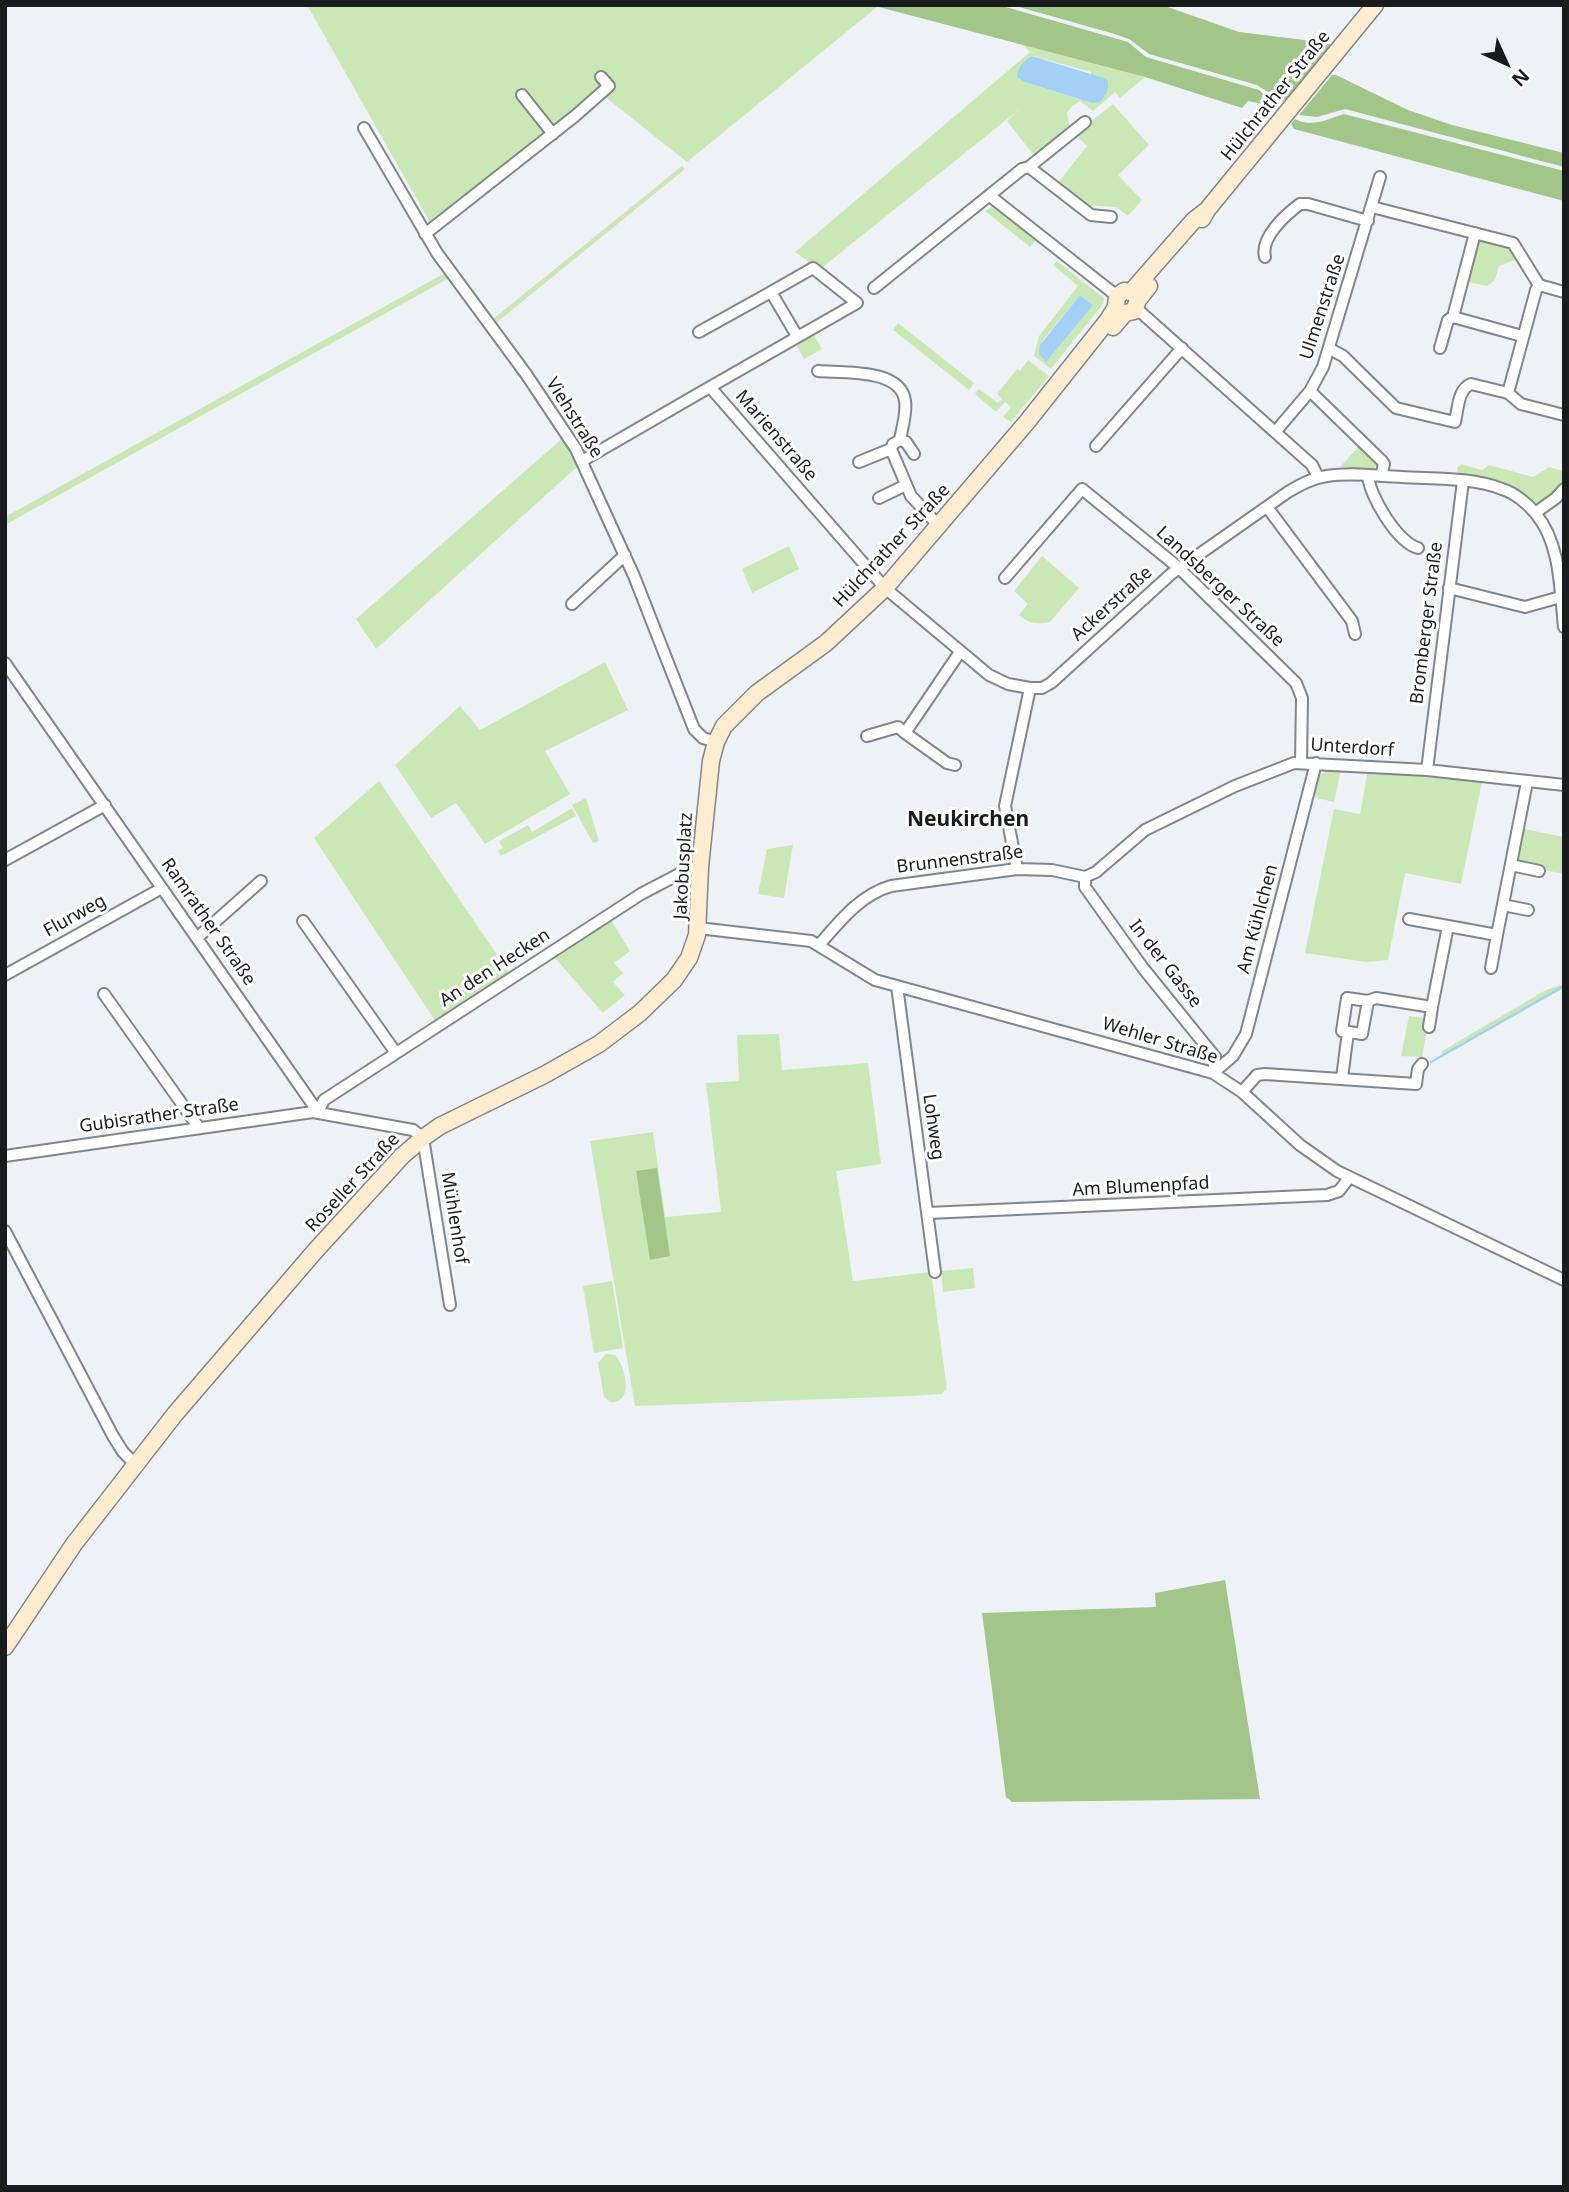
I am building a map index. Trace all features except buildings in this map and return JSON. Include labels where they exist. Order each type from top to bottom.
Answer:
[{"type":"street","name":"Hülchrather Straße","points":[[716,742],[723,726],[741,706],[826,643],[885,588],[1027,422],[1045,405],[1194,220],[1207,210],[1375,5]]},
{"type":"street","points":[[425,234],[553,134],[609,86],[601,77]]},
{"type":"street","points":[[522,95],[553,134]]},
{"type":"street","points":[[874,288],[1084,122]]},
{"type":"street","name":"Viehstraße","points":[[365,128],[425,234],[556,417],[582,461],[625,555],[695,731],[705,739],[716,742]]},
{"type":"street","points":[[1029,167],[1091,215],[1111,217]]},
{"type":"street","name":"Ulmenstraße","points":[[1276,431],[1310,391],[1331,349],[1380,177]]},
{"type":"street","points":[[990,196],[1182,348],[1312,465],[1318,477]]},
{"type":"street","points":[[1265,257],[1263,249],[1271,233],[1300,204],[1368,221]]},
{"type":"street","points":[[1372,207],[1513,243],[1539,285],[1564,292]]},
{"type":"street","points":[[1440,348],[1448,320],[1453,317],[1475,233]]},
{"type":"street","points":[[699,332],[813,268],[857,303],[710,387]]},
{"type":"street","points":[[1508,393],[1522,336],[1539,285]]},
{"type":"street","points":[[771,292],[797,336]]},
{"type":"street","points":[[1453,317],[1522,336]]},
{"type":"street","points":[[1097,446],[1182,348]]},
{"type":"street","points":[[1331,349],[1343,356],[1396,408],[1457,425],[1461,393],[1471,384],[1508,393],[1521,404],[1564,415]]},
{"type":"street","points":[[818,371],[882,377],[896,384],[902,391],[905,402],[900,440]]},
{"type":"street","name":"Marienstraße","points":[[582,461],[710,387],[885,588],[992,677],[1030,688]]},
{"type":"street","points":[[1310,391],[1382,461],[1384,464],[1381,476]]},
{"type":"street","points":[[859,462],[891,449],[893,444],[900,440],[906,442],[914,454]]},
{"type":"street","points":[[891,449],[911,496],[939,526]]},
{"type":"street","name":"Ackerstraße","points":[[1030,688],[1042,688],[1051,683],[1179,568],[1297,487],[1318,477],[1338,474],[1368,475],[1489,485],[1507,491],[1535,513]]},
{"type":"street","points":[[1368,475],[1370,490],[1378,506],[1407,541],[1418,548]]},
{"type":"street","name":"Bromberger Straße","points":[[1427,770],[1463,481]]},
{"type":"street","points":[[879,498],[906,485]]},
{"type":"street","name":"Landsberger Straße","points":[[1005,578],[1082,489],[1179,568],[1299,686],[1302,698],[1301,762]]},
{"type":"street","points":[[1564,489],[1535,513],[1552,544],[1562,596],[1564,627]]},
{"type":"street","points":[[1267,507],[1352,621],[1355,635]]},
{"type":"street","points":[[572,604],[625,555]]},
{"type":"street","points":[[1449,589],[1525,607],[1562,596]]},
{"type":"street","points":[[905,733],[960,652]]},
{"type":"street","name":"Ramrather Straße","points":[[5,663],[318,1112]]},
{"type":"street","points":[[1017,869],[1005,806],[1030,688]]},
{"type":"street","points":[[867,736],[898,727],[947,763],[955,765]]},
{"type":"street","name":"Jakobusplatz","points":[[716,742],[700,867],[698,929],[807,941],[820,945],[842,960]]},
{"type":"street","name":"Unterdorf","points":[[1085,877],[1094,873],[1129,841],[1149,828],[1252,778],[1301,762],[1427,770],[1564,785]]},
{"type":"street","name":"Am Kühlchen","points":[[1213,1073],[1237,1052],[1246,1034],[1316,763]]},
{"type":"street","points":[[1491,968],[1527,782]]},
{"type":"street","points":[[5,860],[105,805]]},
{"type":"street","points":[[1511,865],[1539,871]]},
{"type":"street","name":"An den Hecken","points":[[318,1112],[324,1100],[641,894],[700,867]]},
{"type":"street","name":"Brunnenstraße","points":[[820,945],[859,902],[876,891],[909,883],[1017,869],[1052,870],[1085,877]]},
{"type":"street","name":"In der Gasse","points":[[1085,877],[1085,887],[1143,968],[1215,1057],[1213,1073]]},
{"type":"street","points":[[198,937],[261,881]]},
{"type":"street","name":"Flurweg","points":[[5,975],[162,888]]},
{"type":"street","points":[[1503,905],[1528,910]]},
{"type":"street","points":[[1409,919],[1497,935]]},
{"type":"street","points":[[303,921],[396,1053]]},
{"type":"street","points":[[1429,1027],[1448,926]]},
{"type":"street","name":"Roseller Straße","points":[[5,1647],[60,1563],[135,1464],[190,1396],[390,1168],[423,1138],[447,1123],[568,1062],[621,1029],[653,1002],[681,971],[692,952],[698,929]]},
{"type":"street","name":"Wehler Straße","points":[[842,960],[872,978],[897,986],[1213,1073],[1242,1092],[1300,1145],[1349,1178],[1564,1280]]},
{"type":"street","name":"Lohweg","points":[[897,986],[935,1272]]},
{"type":"street","points":[[104,994],[199,1128]]},
{"type":"street","points":[[1368,1001],[1362,1034],[1342,1031],[1347,998],[1368,1001],[1376,998],[1432,1007]]},
{"type":"street","points":[[1342,1078],[1348,1032]]},
{"type":"street","points":[[1242,1092],[1255,1077],[1263,1074],[1416,1084],[1418,1069],[1422,1064]]},
{"type":"street","points":[[318,1112],[407,1128],[416,1131],[423,1138]]},
{"type":"street","name":"Gubisrather Straße","points":[[5,1156],[318,1112]]},
{"type":"street","name":"Mühlenhof","points":[[423,1138],[450,1305]]},
{"type":"street","name":"Am Blumenpfad","points":[[928,1213],[1327,1195],[1336,1192],[1349,1178]]},
{"type":"street","points":[[5,1231],[108,1428],[121,1450],[135,1464]]},
{"type":"green space","points":[[307,5],[877,7],[687,162],[604,96],[435,231]]},
{"type":"green space","points":[[871,5],[999,5],[1128,42],[1146,57],[1259,90],[1274,104],[1272,106],[1248,101],[1242,108],[1145,77]]},
{"type":"green space","points":[[1012,5],[1162,5],[1239,32],[1329,43],[1332,46],[1285,103],[1257,85],[1149,54],[1129,39]]},
{"type":"green space","points":[[1022,44],[1145,77],[1120,98],[1115,92],[1093,111],[1080,101],[1072,106],[1067,113],[1070,129],[1036,158],[1007,121],[1021,108],[819,270],[795,252],[1030,52]],"holes":[[[1032,56],[1091,72],[1092,103],[1025,82]]]},
{"type":"green space","points":[[1332,75],[1408,110],[1452,125],[1564,153],[1564,167],[1345,109],[1317,117],[1299,115]]},
{"type":"green space","points":[[1113,104],[1149,145],[1118,175],[1142,200],[1128,216],[1116,207],[1084,205],[1057,184],[1087,146],[1075,134]]},
{"type":"green space","points":[[1344,114],[1564,171],[1564,201],[1294,129],[1291,124],[1295,119],[1314,123]]},
{"type":"green space","points":[[682,166],[685,169],[496,323],[493,319]]},
{"type":"green space","points":[[993,206],[1036,240],[1030,247],[985,211]]},
{"type":"green space","points":[[1478,239],[1509,246],[1520,258],[1499,266],[1495,280],[1487,286],[1464,281]]},
{"type":"green space","points":[[1057,261],[1104,298],[1103,304],[1051,369],[1034,356],[1039,336],[1078,286],[1053,265]],"holes":[[[1080,295],[1093,305],[1040,345]]]},
{"type":"green space","points":[[445,273],[449,278],[5,525],[5,517]]},
{"type":"green space","points":[[898,323],[974,383],[969,390],[893,330]]},
{"type":"green space","points":[[813,334],[822,349],[804,359],[796,344]]},
{"type":"green space","points":[[1028,360],[1049,376],[1011,422],[1003,417],[1011,407],[1005,402],[996,412],[975,394],[979,389],[998,403],[1002,399],[997,394]]},
{"type":"green space","points":[[564,437],[579,465],[376,649],[356,619]]},
{"type":"green space","points":[[1362,443],[1379,460],[1374,469],[1340,467]]},
{"type":"green space","points":[[1461,464],[1482,470],[1489,465],[1533,477],[1549,467],[1564,471],[1562,482],[1555,491],[1536,503],[1497,482],[1458,475],[1457,468]]},
{"type":"green space","points":[[789,546],[799,569],[752,593],[742,569]]},
{"type":"green space","points":[[1042,556],[1079,588],[1050,622],[1029,622],[1019,615],[1028,604],[1014,591]]},
{"type":"green space","points":[[605,662],[628,710],[545,751],[570,794],[485,844],[456,803],[431,818],[395,765],[460,706],[480,730]]},
{"type":"green space","points":[[1327,770],[1341,770],[1334,802],[1313,797],[1318,776]]},
{"type":"green space","points":[[1368,770],[1482,782],[1461,884],[1405,873],[1388,960],[1366,962],[1305,953],[1334,809],[1360,814]]},
{"type":"green space","points":[[379,781],[510,974],[436,1022],[314,838]]},
{"type":"green space","points":[[586,798],[599,841],[593,843],[572,805]]},
{"type":"green space","points":[[572,808],[576,816],[501,856],[498,851],[503,848],[499,841],[528,825],[532,832]]},
{"type":"green space","points":[[1524,829],[1564,837],[1564,874],[1517,864]]},
{"type":"green space","points":[[793,845],[784,898],[758,894],[767,849]]},
{"type":"green space","points":[[611,920],[630,951],[614,963],[623,973],[613,982],[625,995],[603,1013],[554,957]]},
{"type":"green space","points":[[1564,984],[1564,988],[1443,1056],[1442,1051],[1546,990]]},
{"type":"green space","points":[[1409,1016],[1429,1019],[1422,1057],[1401,1056]]},
{"type":"green space","points":[[779,1034],[782,1070],[868,1063],[881,1164],[836,1171],[853,1281],[931,1272],[947,1389],[941,1394],[910,1396],[635,1406],[590,1141],[653,1132],[665,1217],[721,1212],[706,1083],[739,1081],[737,1035]]},
{"type":"green space","points":[[657,1168],[670,1256],[650,1260],[636,1171]]},
{"type":"green space","points":[[973,1268],[975,1288],[943,1292],[941,1271]]},
{"type":"green space","points":[[612,1281],[623,1348],[594,1353],[583,1286]]},
{"type":"green space","points":[[606,1354],[615,1355],[625,1375],[625,1391],[618,1401],[610,1402],[604,1397],[598,1363]]},
{"type":"green space","points":[[1225,1580],[1260,1799],[1012,1802],[1006,1797],[982,1613],[1156,1607],[1155,1593]]},
{"type":"water","points":[[1032,56],[1107,79],[1106,94],[1100,102],[1092,103],[1025,82],[1017,77],[1018,73],[1021,65]]},
{"type":"water","points":[[1080,295],[1093,305],[1046,362],[1039,354],[1040,345]]},
{"type":"waterway","points":[[1431,1062],[1564,986]]},
{"type":"district","name":"Neukirchen","points":[[968,820]]}]
